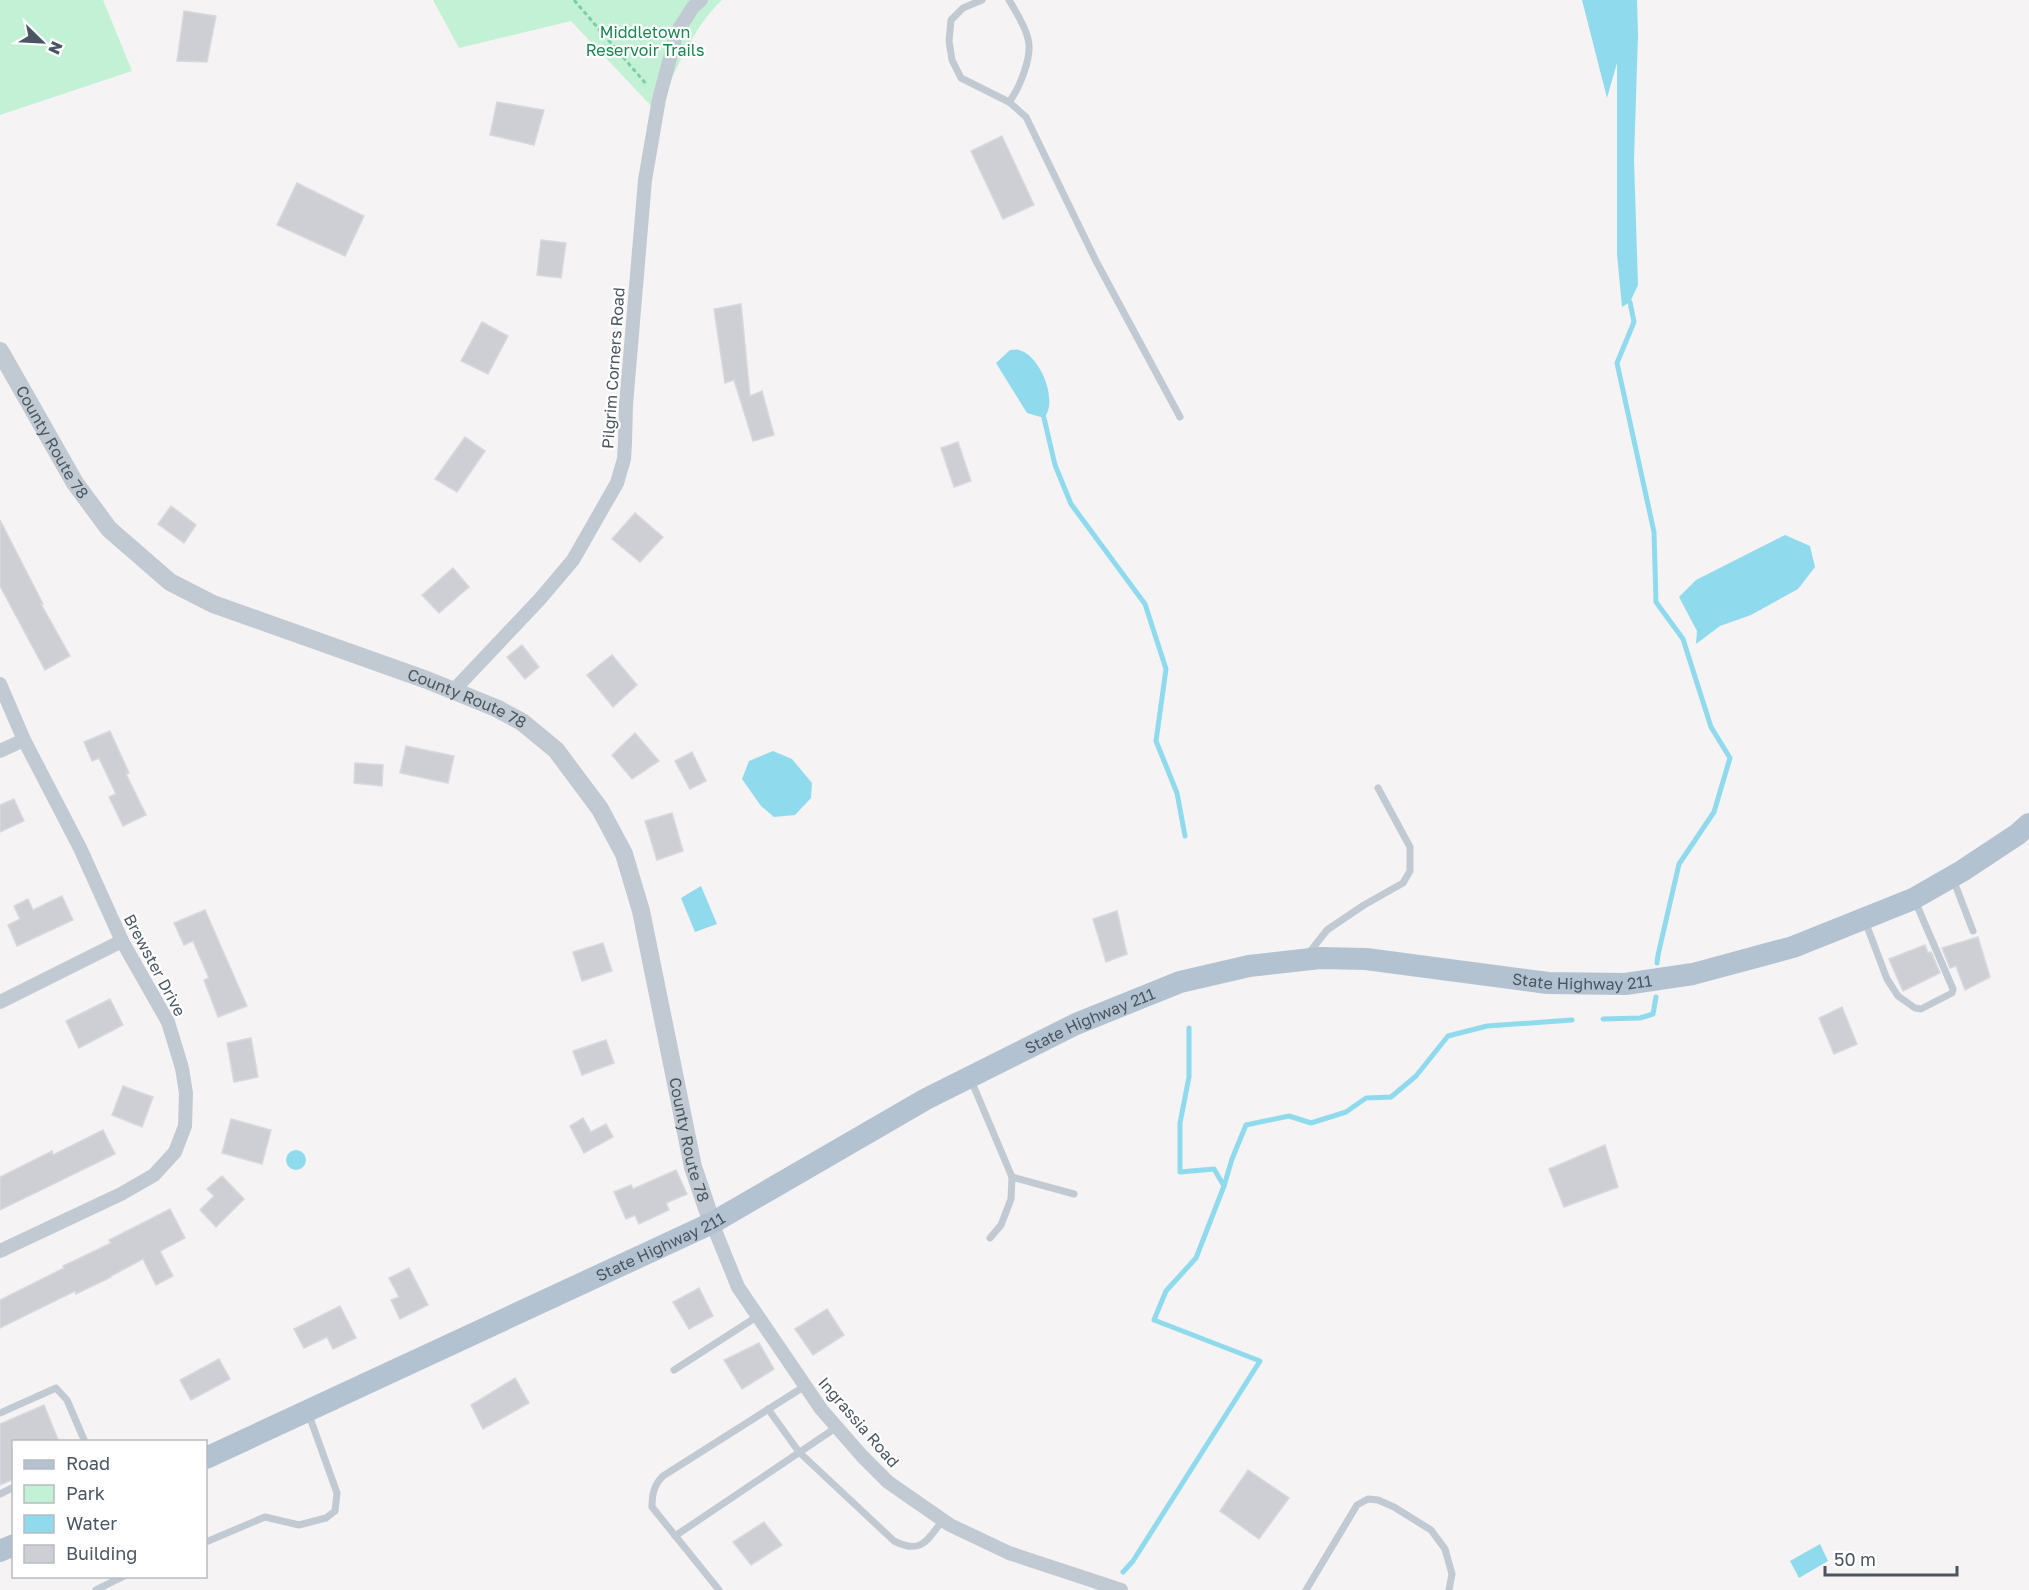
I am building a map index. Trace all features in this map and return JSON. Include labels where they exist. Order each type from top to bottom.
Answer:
[{"type":"main road","name":"State Highway 211","points":[[207,1458],[712,1223],[926,1099],[1076,1024],[1180,982],[1249,966],[1303,960],[1366,959],[1548,983],[1625,984],[1693,974],[1793,947],[1913,899],[1952,877],[2018,834],[2029,824]]},
{"type":"street","name":"Pilgrim Corners Road","points":[[453,691],[540,599],[573,560],[617,483],[626,443],[626,405],[645,180],[658,99],[677,32],[693,7],[701,0]]},
{"type":"street","name":"County Route 78","points":[[0,351],[88,502],[109,529],[170,582],[213,604],[496,708],[522,722],[556,750],[600,809],[624,854],[641,911],[693,1167],[712,1223]]},
{"type":"street","name":"Brewster Drive","points":[[0,684],[24,740],[80,848],[122,941],[168,1022],[182,1068],[186,1093],[185,1126],[175,1152],[154,1174],[121,1194],[0,1251]]},
{"type":"street","points":[[0,751],[24,740]]},
{"type":"street","points":[[0,1002],[122,941]]},
{"type":"street","name":"Ingrassia Road","points":[[712,1223],[738,1287],[837,1427],[888,1482],[943,1520],[1009,1553],[1121,1590]]},
{"type":"lane","points":[[982,0],[963,8],[951,20],[949,41],[952,60],[961,78],[1009,102],[1026,117],[1096,261],[1180,417]]},
{"type":"lane","points":[[1009,0],[1029,41],[1026,64],[1016,93],[1009,102]]},
{"type":"lane","points":[[1303,960],[1327,930],[1364,905],[1403,883],[1410,871],[1410,847],[1378,788]]},
{"type":"lane","points":[[1952,877],[1973,931]]},
{"type":"lane","points":[[1864,919],[1887,979],[1898,996],[1915,1008],[1921,1009],[1952,993],[1953,989],[1913,899]]},
{"type":"lane","points":[[969,1078],[1012,1177],[1011,1198],[1001,1226],[990,1238]]},
{"type":"lane","points":[[1012,1177],[1074,1194]]},
{"type":"lane","points":[[674,1370],[758,1316]]},
{"type":"lane","points":[[720,1590],[652,1507],[652,1495],[657,1482],[806,1386]]},
{"type":"lane","points":[[0,1413],[56,1388],[67,1400],[84,1440]]},
{"type":"lane","points":[[768,1409],[799,1452],[894,1541],[913,1548],[923,1545],[943,1520]]},
{"type":"lane","points":[[207,1542],[265,1517],[299,1525],[326,1518],[335,1511],[337,1493],[308,1410]]},
{"type":"lane","points":[[675,1536],[837,1427]]},
{"type":"lane","points":[[1306,1590],[1350,1514],[1357,1505],[1368,1499],[1394,1506],[1431,1530],[1445,1549],[1452,1574],[1449,1590]]},
{"type":"lane","points":[[96,1590],[120,1578]]},
{"type":"path","points":[[574,0],[658,99]]},
{"type":"green space","points":[[0,0],[103,0],[132,71],[0,115]]},
{"type":"green space","name":"Middletown Reservoir Trails","points":[[433,0],[722,0],[693,38],[655,110],[571,21],[459,48]]},
{"type":"water","points":[[1582,0],[1637,0],[1634,160],[1638,285],[1630,302],[1622,307],[1617,254],[1617,63],[1607,98]]},
{"type":"water","points":[[1010,350],[1018,350],[1027,354],[1040,369],[1048,390],[1049,401],[1044,418],[1027,413],[996,363]]},
{"type":"water","points":[[1785,535],[1810,546],[1815,567],[1798,589],[1751,615],[1720,626],[1696,644],[1697,631],[1679,597],[1696,580]]},
{"type":"water","points":[[773,751],[792,759],[812,783],[811,798],[795,815],[774,817],[761,806],[742,779],[749,761]]},
{"type":"water","points":[[701,886],[717,924],[695,932],[681,898]]},
{"type":"water","points":[[296,1150],[303,1153],[306,1160],[303,1167],[296,1170],[289,1167],[286,1160],[289,1153]]},
{"type":"water","points":[[1820,1544],[1828,1561],[1799,1578],[1790,1561]]},
{"type":"building","points":[[184,11],[216,16],[207,62],[177,61]]},
{"type":"building","points":[[497,102],[544,110],[534,145],[490,135]]},
{"type":"building","points":[[1002,136],[1034,205],[1003,219],[971,151]]},
{"type":"building","points":[[297,183],[364,216],[345,256],[277,225]]},
{"type":"building","points":[[541,240],[566,243],[561,278],[537,275]]},
{"type":"building","points":[[741,304],[750,396],[762,391],[774,435],[753,441],[734,380],[725,383],[714,309]]},
{"type":"building","points":[[482,322],[508,336],[488,374],[461,361]]},
{"type":"building","points":[[465,437],[485,451],[457,492],[435,479]]},
{"type":"building","points":[[958,442],[971,481],[954,487],[941,448]]},
{"type":"building","points":[[171,506],[196,525],[184,543],[158,524]]},
{"type":"building","points":[[635,513],[663,537],[640,562],[612,539]]},
{"type":"building","points":[[0,520],[43,604],[41,604],[70,656],[45,670],[0,586]]},
{"type":"building","points":[[453,568],[469,587],[439,613],[422,595]]},
{"type":"building","points":[[522,645],[539,667],[525,679],[507,657]]},
{"type":"building","points":[[612,655],[637,685],[613,707],[587,675]]},
{"type":"building","points":[[110,731],[129,773],[126,774],[146,815],[123,826],[109,797],[116,794],[99,758],[92,761],[84,742]]},
{"type":"building","points":[[635,733],[659,761],[632,779],[612,755]]},
{"type":"building","points":[[406,746],[454,756],[448,783],[400,773]]},
{"type":"building","points":[[692,752],[706,781],[690,789],[675,761]]},
{"type":"building","points":[[355,763],[383,765],[382,786],[354,783]]},
{"type":"building","points":[[14,799],[24,821],[0,832],[0,805]]},
{"type":"building","points":[[672,813],[683,851],[657,860],[645,821]]},
{"type":"building","points":[[62,896],[73,920],[17,946],[8,925],[20,919],[14,906],[28,899],[33,910]]},
{"type":"building","points":[[205,910],[247,1006],[218,1017],[204,980],[209,978],[193,941],[184,945],[174,923]]},
{"type":"building","points":[[1117,911],[1127,954],[1106,962],[1093,919]]},
{"type":"building","points":[[1978,937],[1990,977],[1965,990],[1956,966],[1950,968],[1942,948]]},
{"type":"building","points":[[603,943],[612,971],[582,981],[573,952]]},
{"type":"building","points":[[1925,945],[1928,953],[1931,952],[1940,973],[1903,991],[1889,959]]},
{"type":"building","points":[[110,999],[123,1025],[79,1048],[66,1021]]},
{"type":"building","points":[[1842,1007],[1857,1044],[1834,1054],[1819,1018]]},
{"type":"building","points":[[251,1038],[258,1077],[234,1082],[227,1043]]},
{"type":"building","points":[[606,1040],[614,1063],[582,1075],[573,1051]]},
{"type":"building","points":[[123,1086],[153,1097],[142,1127],[112,1115]]},
{"type":"building","points":[[583,1118],[591,1132],[606,1124],[613,1137],[584,1153],[570,1126]]},
{"type":"building","points":[[231,1119],[271,1130],[262,1164],[222,1153]]},
{"type":"building","points":[[103,1130],[115,1154],[0,1210],[0,1177],[52,1151],[53,1155]]},
{"type":"building","points":[[1605,1145],[1618,1187],[1564,1207],[1549,1169]]},
{"type":"building","points":[[676,1170],[687,1194],[666,1203],[669,1210],[639,1224],[635,1215],[626,1219],[614,1192],[631,1185],[633,1189]]},
{"type":"building","points":[[222,1176],[244,1199],[216,1227],[200,1210],[214,1196],[207,1189]]},
{"type":"building","points":[[170,1209],[185,1238],[160,1251],[173,1276],[156,1285],[143,1259],[76,1294],[75,1291],[0,1328],[0,1300],[111,1243],[109,1240]]},
{"type":"building","points":[[409,1268],[428,1305],[400,1319],[391,1300],[399,1297],[389,1278]]},
{"type":"building","points":[[699,1288],[713,1316],[689,1329],[673,1302]]},
{"type":"building","points":[[340,1306],[356,1338],[333,1349],[327,1337],[304,1348],[294,1329]]},
{"type":"building","points":[[827,1309],[844,1335],[813,1355],[795,1329]]},
{"type":"building","points":[[759,1343],[774,1369],[742,1389],[724,1360]]},
{"type":"building","points":[[219,1359],[230,1379],[191,1400],[180,1380]]},
{"type":"building","points":[[515,1378],[529,1403],[483,1429],[471,1405]]},
{"type":"building","points":[[44,1405],[58,1440],[12,1440],[12,1480],[0,1485],[0,1424]]},
{"type":"building","points":[[1248,1470],[1289,1498],[1259,1539],[1220,1511]]},
{"type":"building","points":[[764,1522],[782,1545],[751,1565],[733,1542]]},
{"type":"waterway","points":[[1630,302],[1634,322],[1617,363],[1654,532],[1656,602],[1683,639],[1711,727],[1730,758],[1714,812],[1679,864],[1657,963]]},
{"type":"waterway","points":[[1044,418],[1055,465],[1071,504],[1145,604],[1166,669],[1156,741],[1177,793],[1185,836]]},
{"type":"waterway","points":[[1603,1019],[1640,1018],[1653,1014],[1656,997]]},
{"type":"waterway","points":[[1224,1186],[1246,1125],[1289,1116],[1311,1123],[1346,1112],[1366,1098],[1391,1097],[1416,1076],[1448,1036],[1487,1026],[1572,1020]]},
{"type":"waterway","points":[[1123,1572],[1133,1561],[1260,1361],[1154,1320],[1166,1291],[1196,1258],[1224,1186],[1214,1169],[1180,1172],[1180,1123],[1189,1077],[1189,1028]]}]
